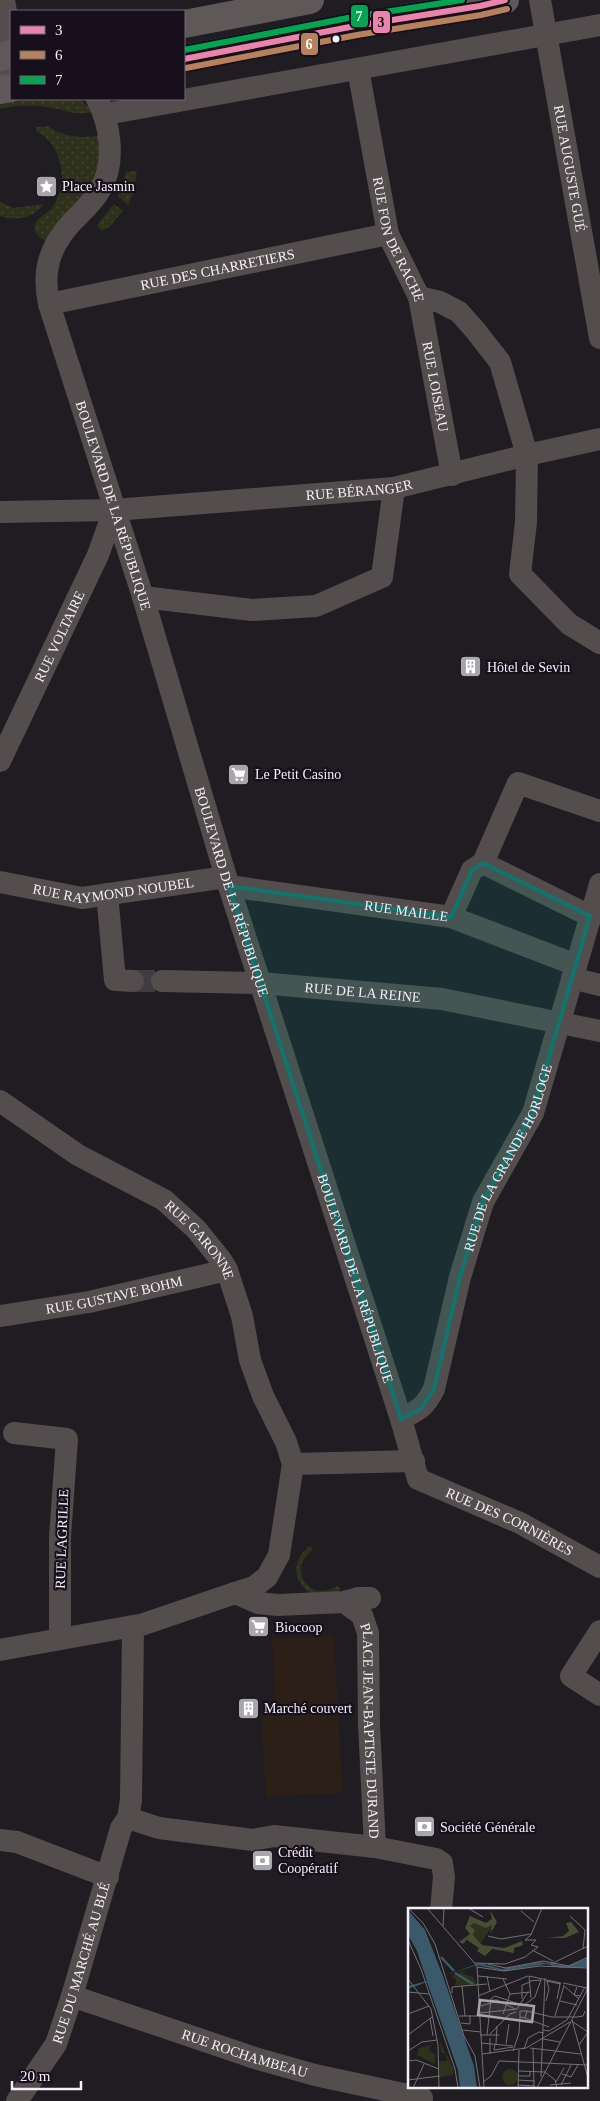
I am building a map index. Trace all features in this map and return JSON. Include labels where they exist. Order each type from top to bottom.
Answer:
[{"type":"main road","points":[[185,24],[310,0]]},
{"type":"main road","points":[[185,59],[355,26],[480,6],[505,0]]},
{"type":"street","points":[[4,0],[10,35]]},
{"type":"street","name":"RUE AUGUSTE GUÉ","points":[[540,0],[600,338]]},
{"type":"street","points":[[185,37],[221,30],[252,12]]},
{"type":"street","points":[[185,100],[600,25]]},
{"type":"street","name":"RUE FON DE RACHE","points":[[358,69],[388,234],[419,297],[440,302],[459,312],[500,362],[527,455],[526,522],[520,574],[569,624],[600,643]]},
{"type":"street","points":[[49,304],[45,282],[46,271],[52,252],[67,228],[102,187],[106,177],[109,140],[101,106],[185,100]]},
{"type":"street","name":"RUE DES CHARRETIERS","points":[[49,304],[388,234]]},
{"type":"street","name":"RUE LOISEAU","points":[[419,297],[452,474]]},
{"type":"street","name":"BOULEVARD DE LA RÉPUBLIQUE","points":[[49,304],[143,597],[260,984],[416,1470]]},
{"type":"street","name":"RUE BÉRANGER","points":[[0,512],[114,510],[394,488],[600,439]]},
{"type":"street","points":[[143,597],[252,610],[316,606],[382,577],[394,488]]},
{"type":"street","name":"RUE VOLTAIRE","points":[[0,761],[98,555],[114,510]]},
{"type":"street","points":[[451,917],[472,870],[483,863],[518,783],[600,811]]},
{"type":"street","points":[[483,863],[590,916]]},
{"type":"street","name":"RUE RAYMOND NOUBEL","points":[[0,882],[82,898],[228,881]]},
{"type":"street","name":"RUE MAILLE","points":[[228,881],[451,917],[574,971],[600,985]]},
{"type":"street","name":"RUE DE LA GRANDE HORLOGE","points":[[401,1419],[421,1409],[427,1403],[434,1389],[460,1277],[483,1202],[533,1113],[600,884]]},
{"type":"street","points":[[107,894],[115,980],[133,981]]},
{"type":"street","name":"RUE DE LA REINE","points":[[162,981],[260,984],[442,998],[600,1031]]},
{"type":"street","name":"RUE GARONNE","points":[[0,1103],[78,1155],[164,1200],[196,1229],[221,1260],[226,1270],[242,1316],[250,1360],[262,1396],[286,1442],[292,1464]]},
{"type":"street","name":"RUE GUSTAVE BOHM","points":[[1,1316],[89,1302],[226,1270]]},
{"type":"street","name":"RUE LAGRILLE","points":[[14,1433],[68,1439],[60,1537],[60,1640]]},
{"type":"street","points":[[0,1650],[141,1625],[254,1588],[267,1577],[279,1555],[292,1464],[416,1470]]},
{"type":"street","name":"RUE DES CORNIÈRES","points":[[416,1470],[520,1523],[600,1567]]},
{"type":"street","points":[[235,1593],[258,1603],[278,1605],[344,1602],[360,1598],[370,1598]]},
{"type":"street","name":"PLACE JEAN-BAPTISTE DURAND","points":[[128,1818],[159,1828],[254,1840],[274,1836],[375,1847],[369,1724],[368,1633],[362,1615],[344,1602]]},
{"type":"street","points":[[128,1818],[131,1800],[133,1626]]},
{"type":"street","points":[[600,1630],[570,1676],[600,1695]]},
{"type":"street","name":"RUE DU MARCHÉ AU BLÉ","points":[[17,2101],[56,2044],[108,1877],[121,1828],[128,1818]]},
{"type":"street","points":[[0,1840],[17,1842],[108,1877]]},
{"type":"street","points":[[375,1847],[436,1859],[442,1863],[444,1877],[441,1908]]},
{"type":"street","name":"RUE ROCHAMBEAU","points":[[72,1996],[255,2058],[315,2075],[422,2095]]},
{"type":"highlighted area","points":[[483,863],[590,916],[533,1113],[483,1202],[460,1277],[434,1389],[421,1409],[401,1419],[229,886],[451,917],[472,870]]},
{"type":"shaded area","name":"Marché couvert","points":[[334,1636],[343,1793],[266,1797],[261,1714],[275,1713],[272,1638]]},
{"type":"green space","points":[[10,100],[80,100],[94,112],[75,113],[47,107],[29,106],[0,109],[0,102]]},
{"type":"green space","points":[[47,126],[60,133],[73,136],[101,135],[102,150],[95,180],[46,241],[39,236],[34,227],[38,219],[52,208],[57,199],[62,181],[62,171],[57,153],[45,137],[36,131],[37,127]]},
{"type":"green space","points":[[137,171],[133,194],[128,205],[118,196],[126,172]]},
{"type":"green space","points":[[0,202],[14,208],[43,204],[30,216],[12,218],[0,216]]},
{"type":"green space","points":[[114,204],[123,211],[110,226],[102,231],[97,225]]},
{"type":"green space","points":[[310,1546],[313,1550],[305,1557],[301,1565],[301,1574],[304,1581],[310,1587],[318,1590],[327,1590],[337,1586],[341,1589],[331,1595],[321,1596],[311,1593],[303,1587],[298,1578],[297,1567],[300,1556]]},
{"type":"tunnel","points":[[133,981],[162,981]]},
{"type":"transit line","name":"7","points":[[185,50],[353,17],[462,0]]},
{"type":"transit line","name":"3","points":[[185,59],[355,26],[480,6],[505,0]]},
{"type":"transit line","name":"6","points":[[186,68],[357,35],[507,9]]},
{"type":"place","name":"Place Jasmin","points":[[46,186]]},
{"type":"place","name":"Hôtel de Sevin","points":[[471,667]]},
{"type":"place","name":"Le Petit Casino","points":[[239,774]]},
{"type":"place","name":"Biocoop","points":[[259,1627]]},
{"type":"place","name":"Marché couvert","points":[[248,1708]]},
{"type":"place","name":"Société Générale","points":[[424,1827]]},
{"type":"place","name":"Crédit Coopératif","points":[[262,1860]]}]
